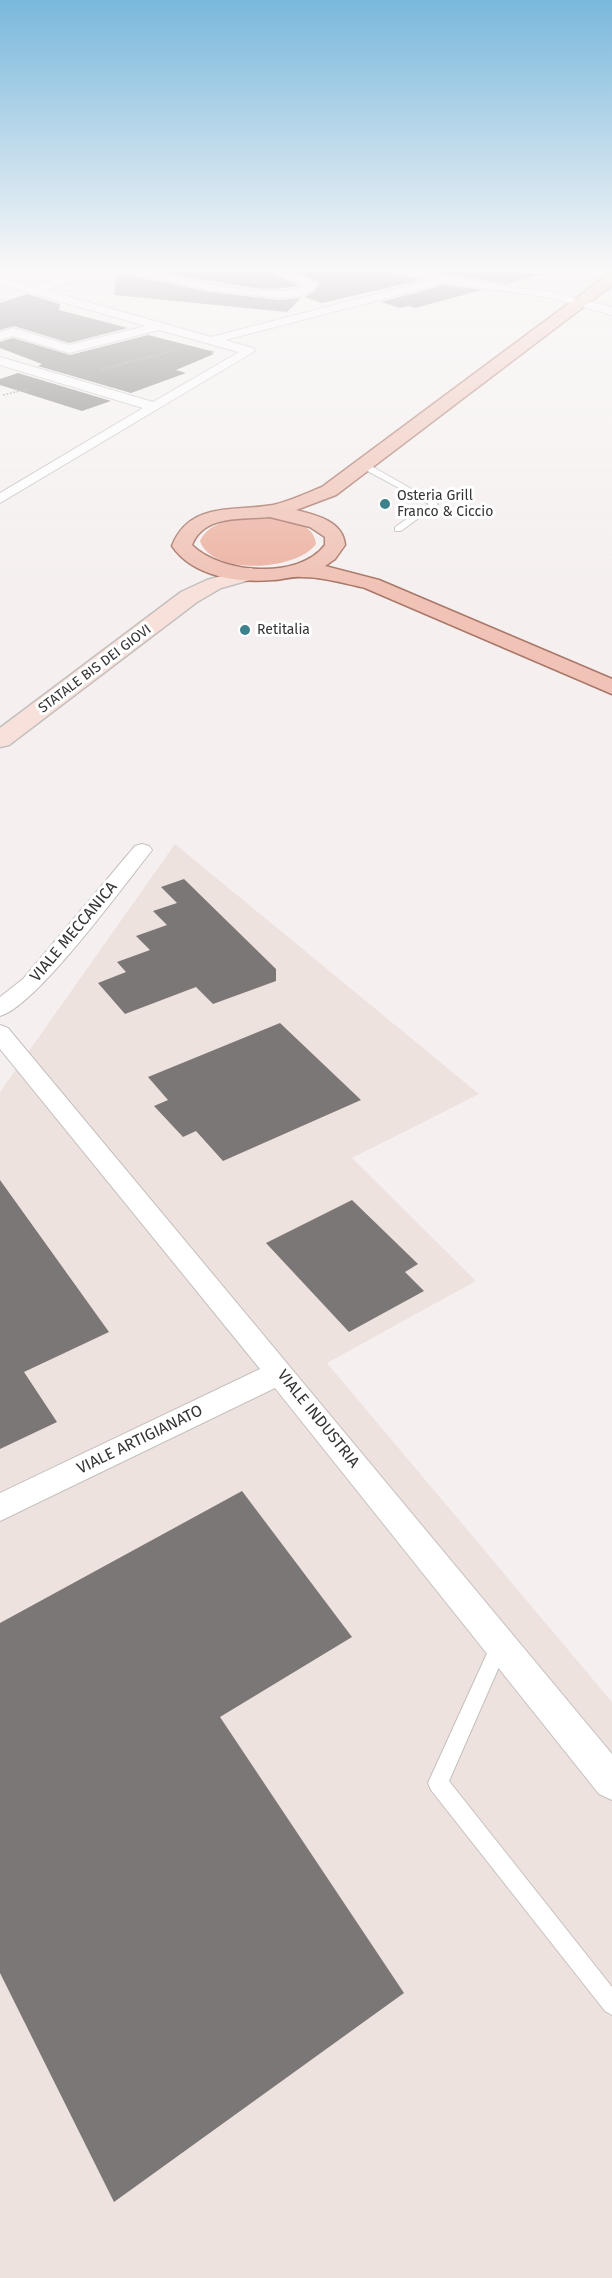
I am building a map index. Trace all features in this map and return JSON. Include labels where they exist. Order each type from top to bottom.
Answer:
[{"type":"main road","points":[[317,522],[320,503],[329,491],[486,373]]},
{"type":"main road","points":[[269,511],[329,491]]},
{"type":"main road","points":[[201,564],[188,556],[182,546],[184,537],[192,528],[206,520],[225,514],[269,511],[287,513],[317,522],[328,529],[334,536],[342,560],[372,584]]},
{"type":"main road","name":"STATALE BIS DEI GIOVI","points":[[0,740],[189,597],[214,584],[250,574],[296,570],[316,563],[329,555],[335,544]]},
{"type":"main road","name":"STATALE BIS DEI GIOVI","points":[[201,564],[224,571],[250,574]]},
{"type":"main road","name":"STATALE BIS DEI GIOVI","points":[[189,597],[201,582],[204,573],[201,564]]},
{"type":"main road","points":[[296,570],[323,573],[372,584],[612,687]]},
{"type":"main road","points":[[0,724],[60,695]]},
{"type":"street","points":[[41,373],[154,407]]},
{"type":"street","points":[[0,499],[211,373]]},
{"type":"street","name":"VIALE MECCANICA","points":[[0,1009],[31,984],[142,850]]},
{"type":"street","name":"VIALE INDUSTRIA","points":[[0,1034],[11,1062],[280,1373],[612,1782]]},
{"type":"street","name":"VIALE ARTIGIANATO","points":[[0,1508],[280,1373]]},
{"type":"lane","points":[[363,465],[434,504],[398,529]]},
{"type":"lane","points":[[500,1644],[438,1783],[612,2004]]},
{"type":"shaded area","points":[[262,517],[287,520],[303,525],[314,536],[316,544],[306,553],[292,560],[255,566],[221,560],[208,552],[200,541],[211,528],[218,524],[236,519]]},
{"type":"shaded area","points":[[175,844],[479,1094],[352,1158],[476,1281],[327,1363],[612,1702],[612,2278],[0,2278],[0,1092]]},
{"type":"building","points":[[19,373],[111,401],[82,411],[0,385],[0,379]]},
{"type":"building","points":[[63,373],[185,373],[131,393]]},
{"type":"building","points":[[184,879],[276,969],[276,981],[213,1004],[196,987],[125,1014],[98,983],[126,972],[117,962],[150,950],[136,936],[167,925],[153,911],[177,903],[161,887]]},
{"type":"building","points":[[280,1023],[361,1100],[223,1161],[196,1131],[183,1137],[154,1106],[168,1100],[148,1077]]},
{"type":"building","points":[[0,1180],[109,1332],[24,1372],[57,1422],[0,1449]]},
{"type":"building","points":[[352,1200],[418,1264],[405,1272],[424,1291],[349,1332],[266,1243]]},
{"type":"building","points":[[242,1491],[352,1637],[220,1717],[404,1993],[114,2202],[0,1973],[0,1623]]},
{"type":"place","name":"Osteria Grill Franco & Ciccio","points":[[385,504]]},
{"type":"place","name":"Retitalia","points":[[245,630]]}]
